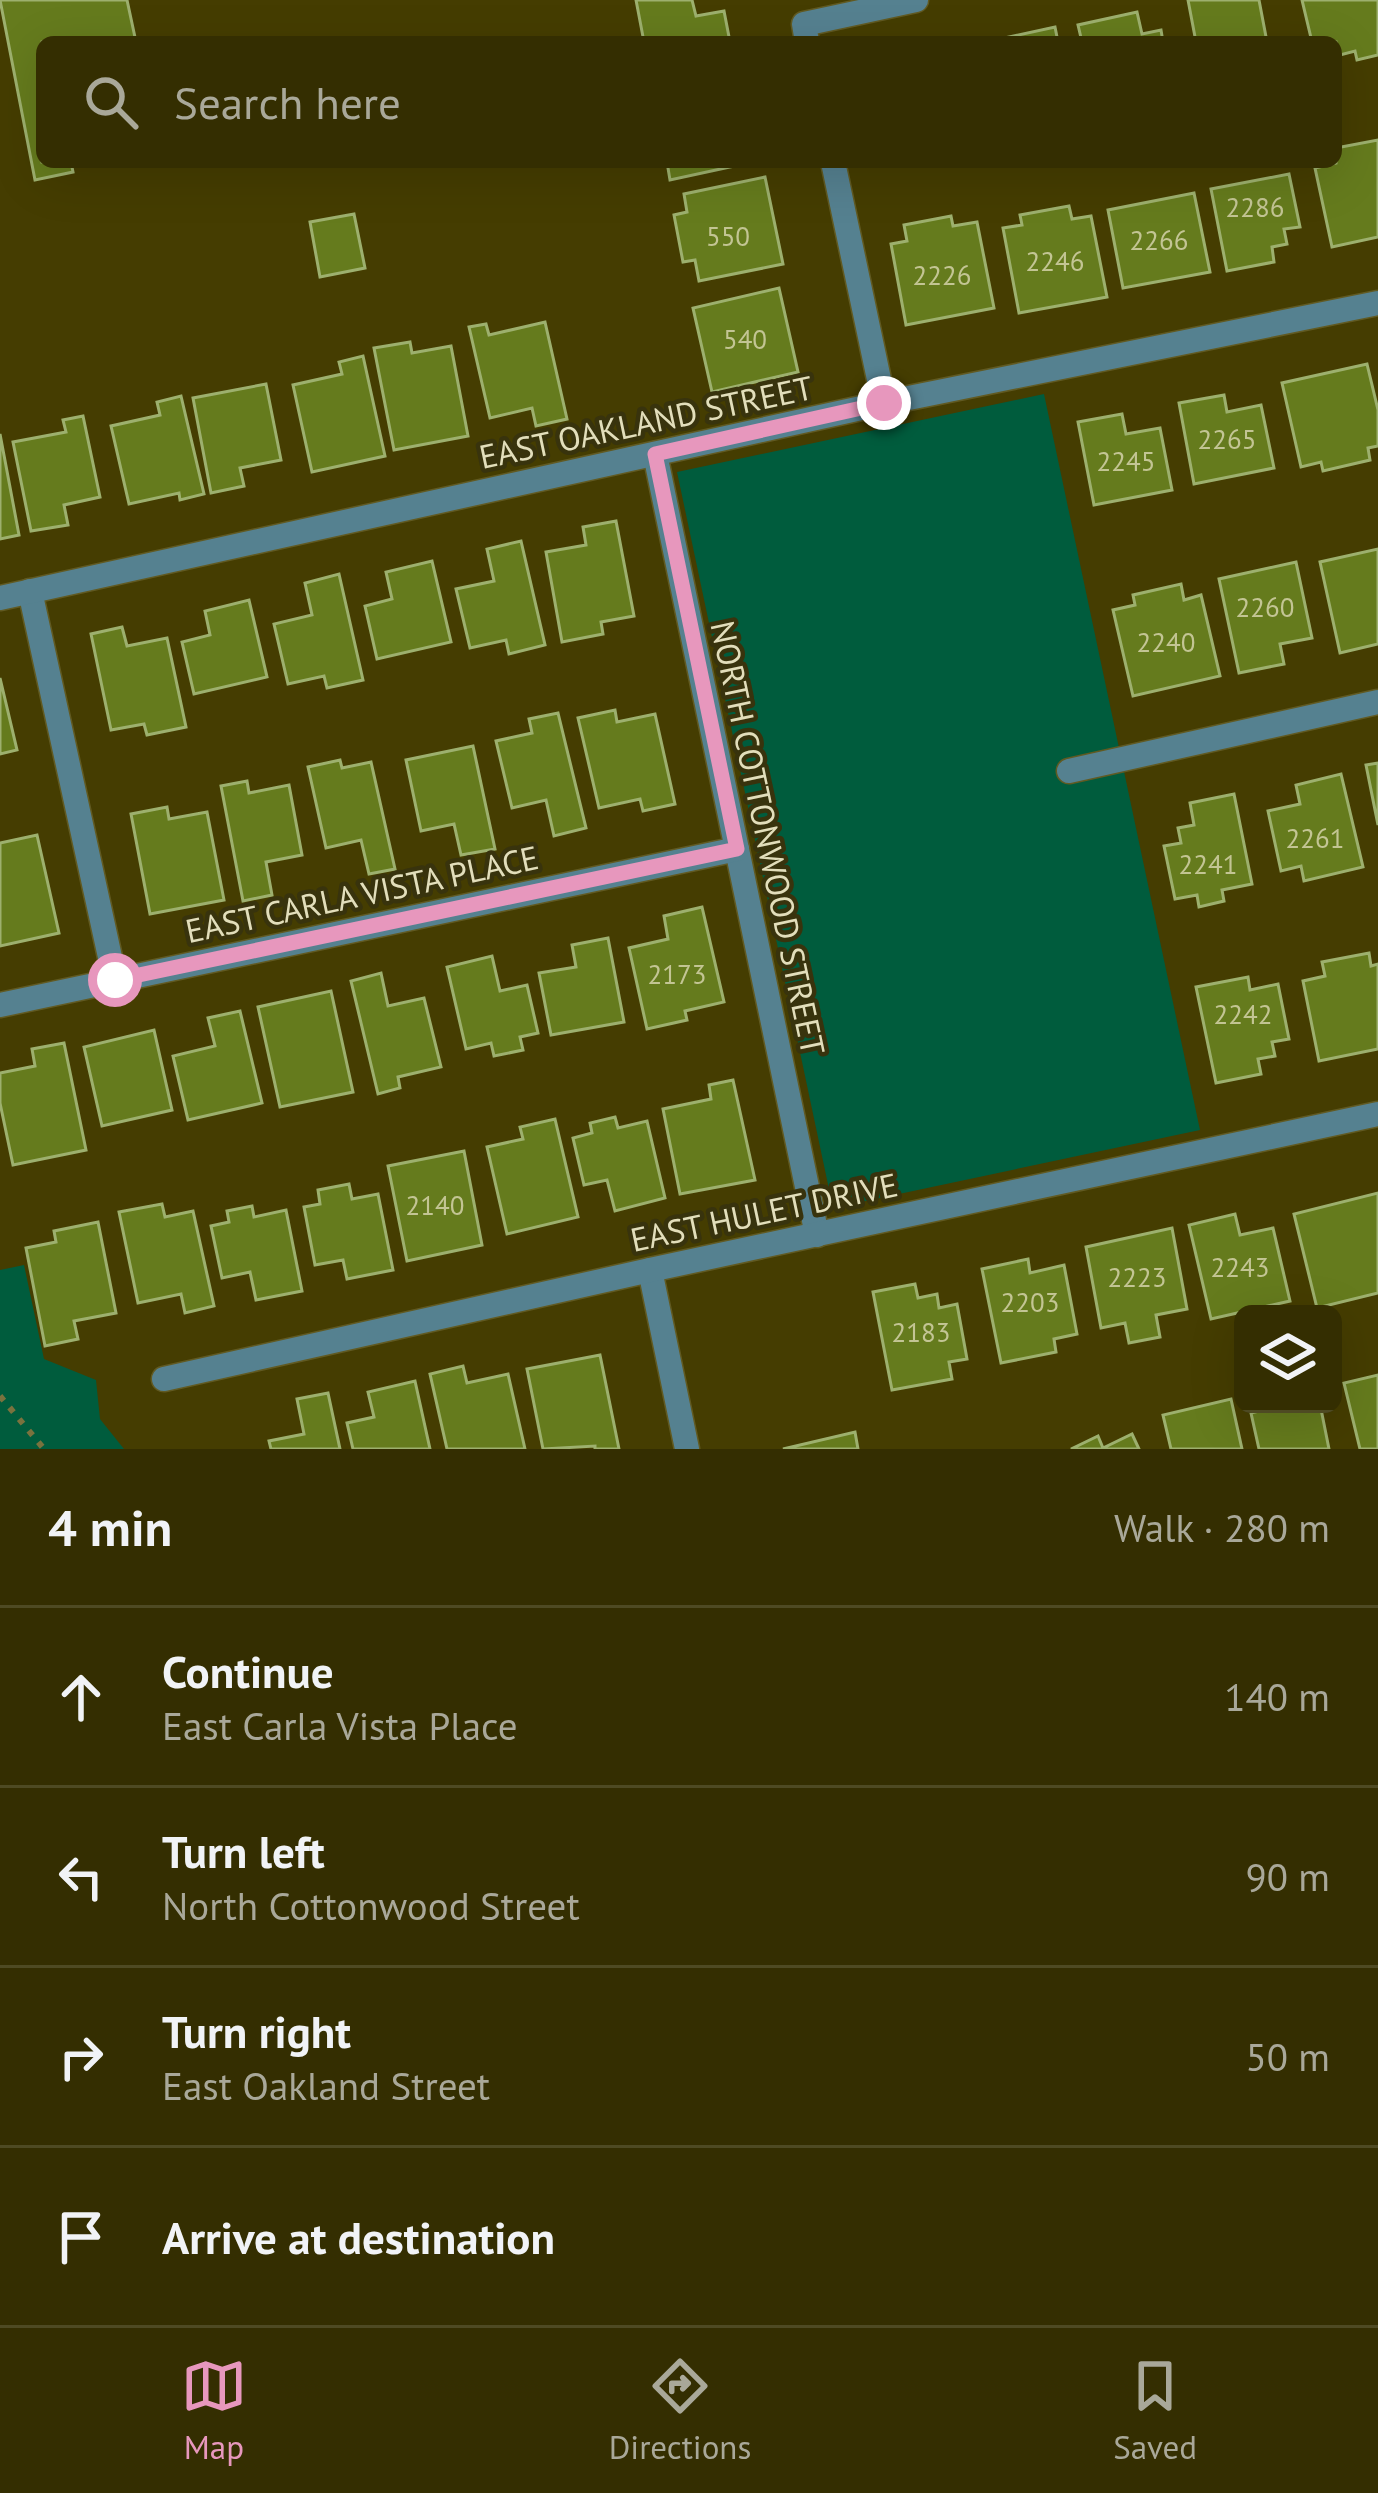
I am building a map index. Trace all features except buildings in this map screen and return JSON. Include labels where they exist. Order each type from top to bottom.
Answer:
[{"type":"street","points":[[806,33],[916,0]]},
{"type":"street","points":[[834,168],[884,403]]},
{"type":"street","name":"EAST OAKLAND STREET","points":[[0,598],[884,403],[1378,303]]},
{"type":"street","name":"NORTH COTTONWOOD STREET","points":[[655,454],[817,1235]]},
{"type":"street","points":[[30,591],[115,980]]},
{"type":"street","points":[[1069,771],[1378,702]]},
{"type":"street","name":"EAST CARLA VISTA PLACE","points":[[0,1005],[737,849]]},
{"type":"street","name":"EAST HULET DRIVE","points":[[164,1379],[1378,1114]]},
{"type":"street","points":[[650,1270],[687,1449]]},
{"type":"path","points":[[0,1396],[44,1449]]},
{"type":"green space","points":[[1044,394],[1200,1130],[833,1208],[677,472]]},
{"type":"green space","points":[[24,1265],[44,1359],[96,1380],[100,1419],[124,1449],[0,1449],[0,1270]]},
{"type":"route","points":[[115,980],[737,849],[655,454],[884,403]]}]
